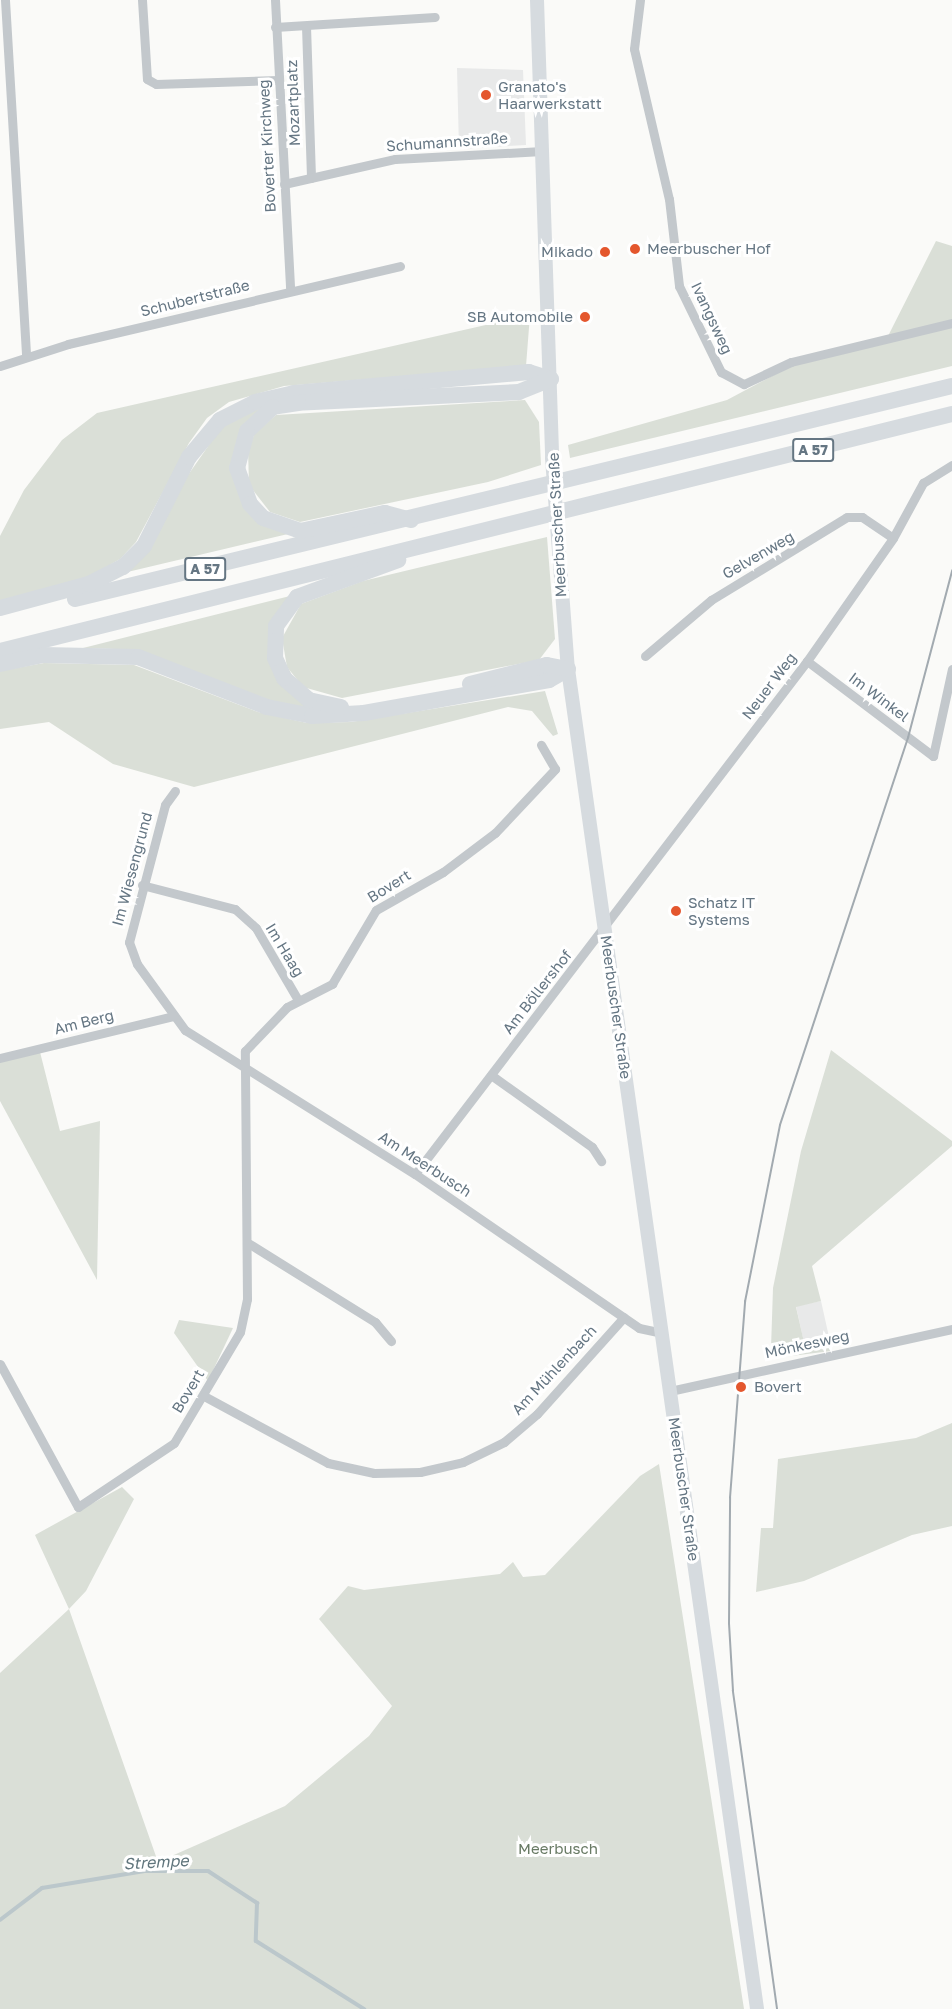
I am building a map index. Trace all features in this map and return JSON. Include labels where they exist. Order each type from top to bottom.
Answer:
[{"type":"highway","points":[[0,608],[89,584],[123,567],[144,546],[189,457],[220,420],[255,402],[294,393],[529,372],[551,379]]},
{"type":"highway","points":[[411,520],[385,513],[300,531],[263,518],[250,504],[237,468],[246,431],[273,407],[297,403],[519,392],[551,379]]},
{"type":"highway","name":"A 57","points":[[0,618],[411,520],[948,387]]},
{"type":"highway","name":"A 57","points":[[0,651],[621,499],[946,416]]},
{"type":"highway","points":[[406,551],[392,565],[297,597],[284,611],[276,626],[276,658],[295,691],[321,705],[357,707],[547,665],[568,669]]},
{"type":"highway","points":[[0,664],[43,655],[138,657],[267,707],[312,716],[364,713],[549,680],[568,669]]},
{"type":"main road","name":"Meerbuscher Straße","points":[[537,0],[556,538],[568,669],[757,2009]]},
{"type":"street","points":[[5,0],[26,355]]},
{"type":"street","points":[[142,0],[147,79],[156,84],[278,80]]},
{"type":"street","name":"Boverter Kirchweg","points":[[275,0],[290,290]]},
{"type":"street","name":"Ivangsweg","points":[[640,0],[634,49],[669,199],[680,286],[721,372],[744,384],[791,362],[952,323]]},
{"type":"street","points":[[275,27],[435,17]]},
{"type":"street","name":"Mozartplatz","points":[[306,26],[311,178]]},
{"type":"street","name":"Schumannstraße","points":[[284,184],[395,159],[542,151]]},
{"type":"street","name":"Schubertstraße","points":[[0,366],[26,355],[290,290],[400,266]]},
{"type":"street","name":"Neuer Weg","points":[[605,927],[807,661],[894,538],[923,483],[952,465]]},
{"type":"street","name":"Gelvenweg","points":[[645,656],[711,600],[847,517],[862,517],[894,538]]},
{"type":"street","name":"Im Winkel","points":[[807,661],[933,756],[952,669]]},
{"type":"street","name":"Bovert","points":[[0,1364],[78,1507],[139,1471],[174,1443],[240,1332],[247,1299],[245,1052],[298,1000],[332,984],[344,970],[365,920],[376,910],[443,872],[495,833],[555,769],[541,745]]},
{"type":"street","name":"Im Wiesengrund","points":[[174,1016],[130,950],[142,885],[165,805],[175,791]]},
{"type":"street","name":"Im Haag","points":[[142,885],[235,909],[256,928],[298,1000]]},
{"type":"street","name":"Am Böllershof","points":[[415,1174],[605,927]]},
{"type":"street","name":"Am Berg","points":[[0,1058],[174,1016]]},
{"type":"street","name":"Am Meerbusch","points":[[174,1016],[197,1039],[415,1174],[624,1317],[646,1331],[662,1333]]},
{"type":"street","points":[[491,1076],[592,1147],[601,1161]]},
{"type":"street","points":[[248,1243],[375,1322],[391,1341]]},
{"type":"street","name":"Am Mühlenbach","points":[[204,1396],[328,1463],[374,1473],[420,1472],[463,1462],[504,1442],[537,1414],[624,1317]]},
{"type":"street","name":"Mönkesweg","points":[[669,1391],[952,1329]]},
{"type":"shaded area","points":[[457,68],[523,70],[526,145],[459,149]]},
{"type":"shaded area","points":[[821,1301],[831,1346],[806,1352],[796,1306]]},
{"type":"green space","points":[[936,241],[952,246],[952,366],[570,458],[568,445],[727,400],[791,366],[884,344]]},
{"type":"green space","points":[[530,315],[526,366],[284,386],[229,402],[207,418],[189,443],[136,542],[120,559],[91,576],[0,603],[0,536],[24,490],[62,440],[97,413]]},
{"type":"green space","points":[[525,400],[539,422],[541,465],[488,482],[300,522],[270,512],[249,485],[248,449],[255,433],[276,415]]},
{"type":"green space","points":[[267,404],[256,413],[237,489],[288,534],[119,574],[225,422]]},
{"type":"green space","points":[[547,537],[555,639],[539,660],[342,698],[303,687],[287,667],[282,638],[301,604],[363,581]]},
{"type":"green space","points":[[290,596],[270,635],[309,706],[300,711],[115,649],[83,648]]},
{"type":"green space","points":[[44,663],[134,665],[258,712],[307,723],[351,722],[545,691],[558,734],[553,736],[532,711],[508,707],[194,787],[113,764],[49,722],[0,729],[0,671]]},
{"type":"green space","points":[[831,1050],[952,1141],[952,1146],[812,1266],[821,1301],[796,1307],[806,1351],[831,1346],[831,1351],[783,1357],[771,1348],[773,1288],[801,1151]]},
{"type":"green space","points":[[40,1052],[60,1131],[100,1121],[97,1280],[0,1101],[0,1062]]},
{"type":"green space","points":[[179,1320],[233,1328],[208,1381],[174,1333]]},
{"type":"green space","points":[[952,1423],[952,1526],[912,1535],[804,1581],[756,1592],[761,1528],[773,1528],[778,1459],[916,1438]]},
{"type":"green space","name":"Meerbusch","points":[[659,1464],[744,2009],[0,2009],[0,1673],[69,1609],[158,1862],[285,1806],[369,1736],[392,1706],[319,1619],[348,1586],[364,1590],[500,1574],[513,1562],[523,1577],[545,1575],[640,1476]]},
{"type":"green space","points":[[122,1487],[134,1499],[86,1591],[69,1609],[35,1535]]},
{"type":"waterway","name":"Strempe","points":[[0,1920],[42,1888],[145,1871],[208,1871],[257,1903],[256,1941],[364,2009]]},
{"type":"tram line","points":[[777,2009],[733,1691],[729,1624],[730,1498],[745,1302],[780,1125],[908,738],[952,571]]},
{"type":"place","name":"Granato's Haarwerkstatt","points":[[486,95]]},
{"type":"place","name":"Meerbuscher Hof","points":[[635,249]]},
{"type":"place","name":"Mikado","points":[[605,252]]},
{"type":"place","name":"SB Automobile","points":[[585,317]]},
{"type":"place","name":"Schatz IT Systems","points":[[676,911]]},
{"type":"place","name":"Bovert","points":[[741,1387]]}]
